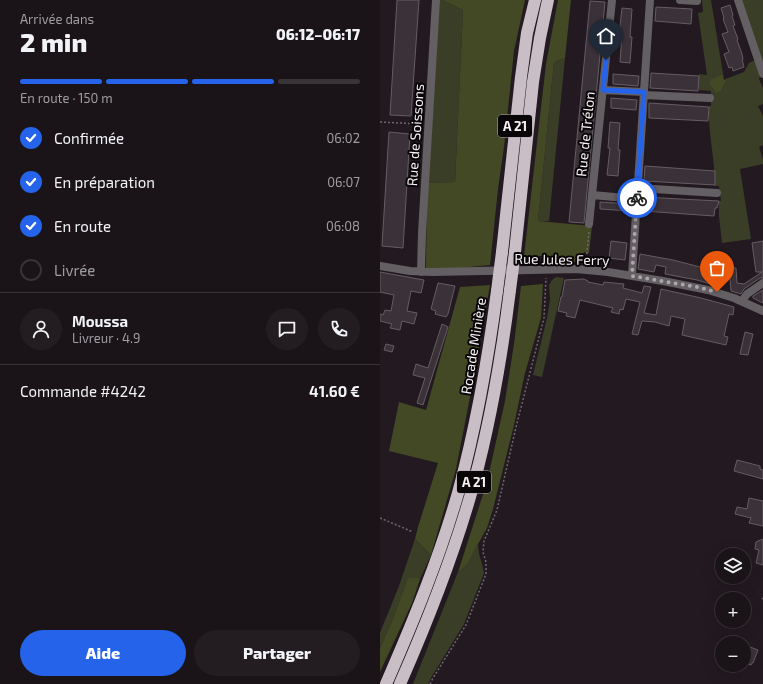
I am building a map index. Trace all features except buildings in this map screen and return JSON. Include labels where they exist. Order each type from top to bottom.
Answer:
[{"type":"highway","name":"Rocade Minière","points":[[386,684],[430,578],[457,495],[478,409],[488,357],[497,291],[527,33],[535,0]]},
{"type":"highway","name":"Rocade Minière","points":[[400,684],[441,584],[456,542],[474,483],[485,439],[502,350],[515,252],[535,67],[548,0]]},
{"type":"highway","points":[[381,684],[399,654]]},
{"type":"highway","points":[[403,684],[408,667]]},
{"type":"street","name":"Rue de Soissons","points":[[421,272],[422,226],[436,0]]},
{"type":"street","name":"Rue de Trélon","points":[[589,224],[612,0]]},
{"type":"street","points":[[632,276],[650,0]]},
{"type":"street","points":[[680,0],[697,1]]},
{"type":"street","points":[[738,0],[763,74]]},
{"type":"street","points":[[603,90],[710,98]]},
{"type":"street","points":[[638,188],[718,193]]},
{"type":"street","points":[[592,195],[637,199]]},
{"type":"street","name":"Rue Jules Ferry","points":[[380,266],[421,272],[585,270],[632,276],[708,290],[742,301],[763,311]]},
{"type":"street","points":[[742,301],[747,294],[763,283]]},
{"type":"path","points":[[380,122],[429,124]]},
{"type":"path","points":[[585,270],[589,224]]},
{"type":"path","points":[[430,684],[466,625],[486,574],[486,562],[483,552],[484,541],[497,510],[516,427],[544,318],[546,270]]},
{"type":"path","points":[[380,518],[412,532]]},
{"type":"green space","points":[[438,0],[442,0],[463,10],[455,182],[427,183]]},
{"type":"green space","points":[[442,0],[525,0],[514,51],[490,265],[459,268],[426,268],[427,183],[455,182],[463,10]]},
{"type":"green space","points":[[558,0],[571,0],[565,58],[554,62],[538,221],[592,226],[589,253],[584,252],[580,262],[555,261],[551,256],[524,256],[546,64]]},
{"type":"green space","points":[[702,0],[711,0],[723,74],[713,78],[721,91],[728,78],[744,72],[749,63],[755,60],[761,74],[759,79],[763,88],[763,104],[758,106],[763,116],[763,145],[759,147],[763,164],[740,169],[751,239],[722,243],[719,216],[719,201],[721,201],[719,186],[715,186],[710,126],[709,106],[711,106],[711,91],[699,90],[699,74],[707,75],[698,13],[703,12]]},
{"type":"green space","points":[[740,0],[763,0],[763,67]]},
{"type":"green space","points":[[565,58],[549,221],[538,221],[554,62]]},
{"type":"green space","points":[[723,74],[724,80],[728,78],[721,91],[716,93],[709,83],[713,78]]},
{"type":"green space","points":[[556,277],[564,278],[542,377],[533,375],[547,318],[550,300],[549,285]]},
{"type":"green space","points":[[543,284],[541,318],[525,373],[514,425],[493,509],[487,528],[467,565],[458,572],[487,482],[505,401],[521,286]]},
{"type":"green space","points":[[490,285],[456,469],[431,555],[415,539],[438,463],[389,451],[399,402],[426,410],[460,287]]},
{"type":"green space","points":[[415,539],[431,555],[420,579],[408,579],[380,648],[380,633],[399,586]]},
{"type":"green space","points":[[478,544],[484,573],[464,624],[428,684],[413,684],[458,572],[467,565]]},
{"type":"green space","points":[[408,578],[420,579],[412,603],[380,672],[380,648]]},
{"type":"way so far","points":[[637,198],[632,276],[697,287],[717,292]]},
{"type":"route","points":[[606,60],[603,90],[644,92],[637,198]]}]
